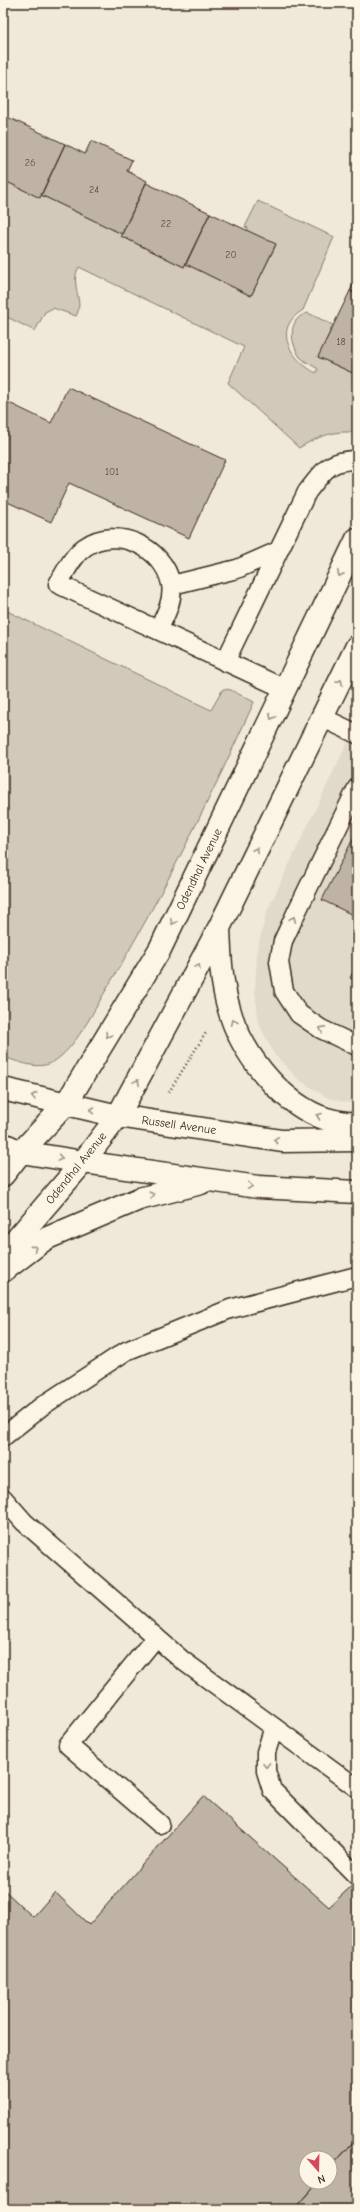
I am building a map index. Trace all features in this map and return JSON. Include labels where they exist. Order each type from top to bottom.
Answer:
[{"type":"street","name":"Odendhal Avenue","points":[[3,1175],[12,1148],[66,1104],[160,949],[357,539]]},
{"type":"street","name":"Odendhal Avenue","points":[[3,1255],[83,1162],[118,1116],[219,928],[357,646]]},
{"type":"street","points":[[219,928],[220,967],[228,1009],[247,1050],[267,1074],[298,1105],[319,1117],[344,1123],[357,1124]]},
{"type":"street","name":"Russell Avenue","points":[[3,1089],[118,1116],[282,1141],[357,1140]]},
{"type":"street","points":[[12,1148],[83,1162],[258,1187],[357,1192]]},
{"type":"street","points":[[3,1271],[45,1240],[101,1215],[139,1199],[211,1181]]},
{"type":"lane","points":[[225,662],[307,492],[326,469],[340,460],[357,460]]},
{"type":"lane","points":[[158,630],[169,609],[172,585],[160,560],[148,549],[133,541],[115,538],[97,540],[84,547],[73,559],[58,584],[285,689]]},
{"type":"lane","points":[[172,585],[238,569],[278,551]]},
{"type":"lane","points":[[323,718],[357,734]]},
{"type":"lane","points":[[357,788],[283,941],[279,962],[284,991],[299,1014],[321,1029],[357,1046]]},
{"type":"lane","points":[[3,1437],[42,1406],[126,1351],[230,1309],[357,1276]]},
{"type":"lane","points":[[3,1498],[24,1522],[182,1660],[357,1788]]},
{"type":"lane","points":[[156,1637],[68,1745],[160,1824]]},
{"type":"lane","points":[[274,1728],[266,1759],[266,1771],[272,1790],[357,1876]]},
{"type":"path","points":[[169,1092],[210,1027]]},
{"type":"shaded area","points":[[3,180],[39,197],[41,195],[122,234],[121,236],[184,267],[186,264],[251,296],[276,245],[247,231],[248,228],[245,227],[258,201],[334,237],[303,310],[293,318],[288,326],[286,335],[292,352],[307,367],[316,373],[318,369],[300,357],[294,345],[292,332],[294,325],[296,320],[308,313],[333,325],[318,357],[357,375],[357,433],[334,433],[313,440],[299,448],[228,383],[244,347],[79,267],[76,273],[76,286],[79,304],[76,316],[53,308],[45,312],[35,331],[3,315]]},
{"type":"shaded area","points":[[3,609],[211,710],[223,689],[231,690],[254,702],[184,848],[146,920],[89,1019],[76,1039],[61,1056],[47,1065],[41,1066],[3,1057]]},
{"type":"shaded area","points":[[357,722],[357,1105],[328,1098],[299,1080],[274,1054],[259,1024],[255,992],[257,950],[267,911]]},
{"type":"building","points":[[3,115],[65,144],[40,198],[3,180]]},
{"type":"building","points":[[91,141],[132,160],[127,171],[147,181],[122,234],[41,195],[65,144],[85,154]]},
{"type":"building","points":[[146,183],[210,213],[184,267],[121,236]]},
{"type":"building","points":[[210,213],[276,244],[251,296],[186,264]]},
{"type":"building","points":[[357,276],[357,294],[350,291]]},
{"type":"building","points":[[350,291],[357,294],[357,375],[318,357]]},
{"type":"building","points":[[68,387],[225,460],[189,538],[69,483],[51,522],[3,500],[3,400],[51,423]]},
{"type":"building","points":[[357,831],[357,917],[322,900]]},
{"type":"building","points":[[357,965],[357,982],[350,978]]},
{"type":"building","points":[[203,1796],[329,1907],[357,1881],[357,2138],[338,2159],[338,2150],[298,2150],[298,2190],[311,2190],[294,2209],[3,2209],[3,1889],[33,1917],[55,1892],[89,1925]]},
{"type":"building","points":[[357,2138],[357,2209],[294,2209],[311,2190],[338,2190],[338,2159]]}]
